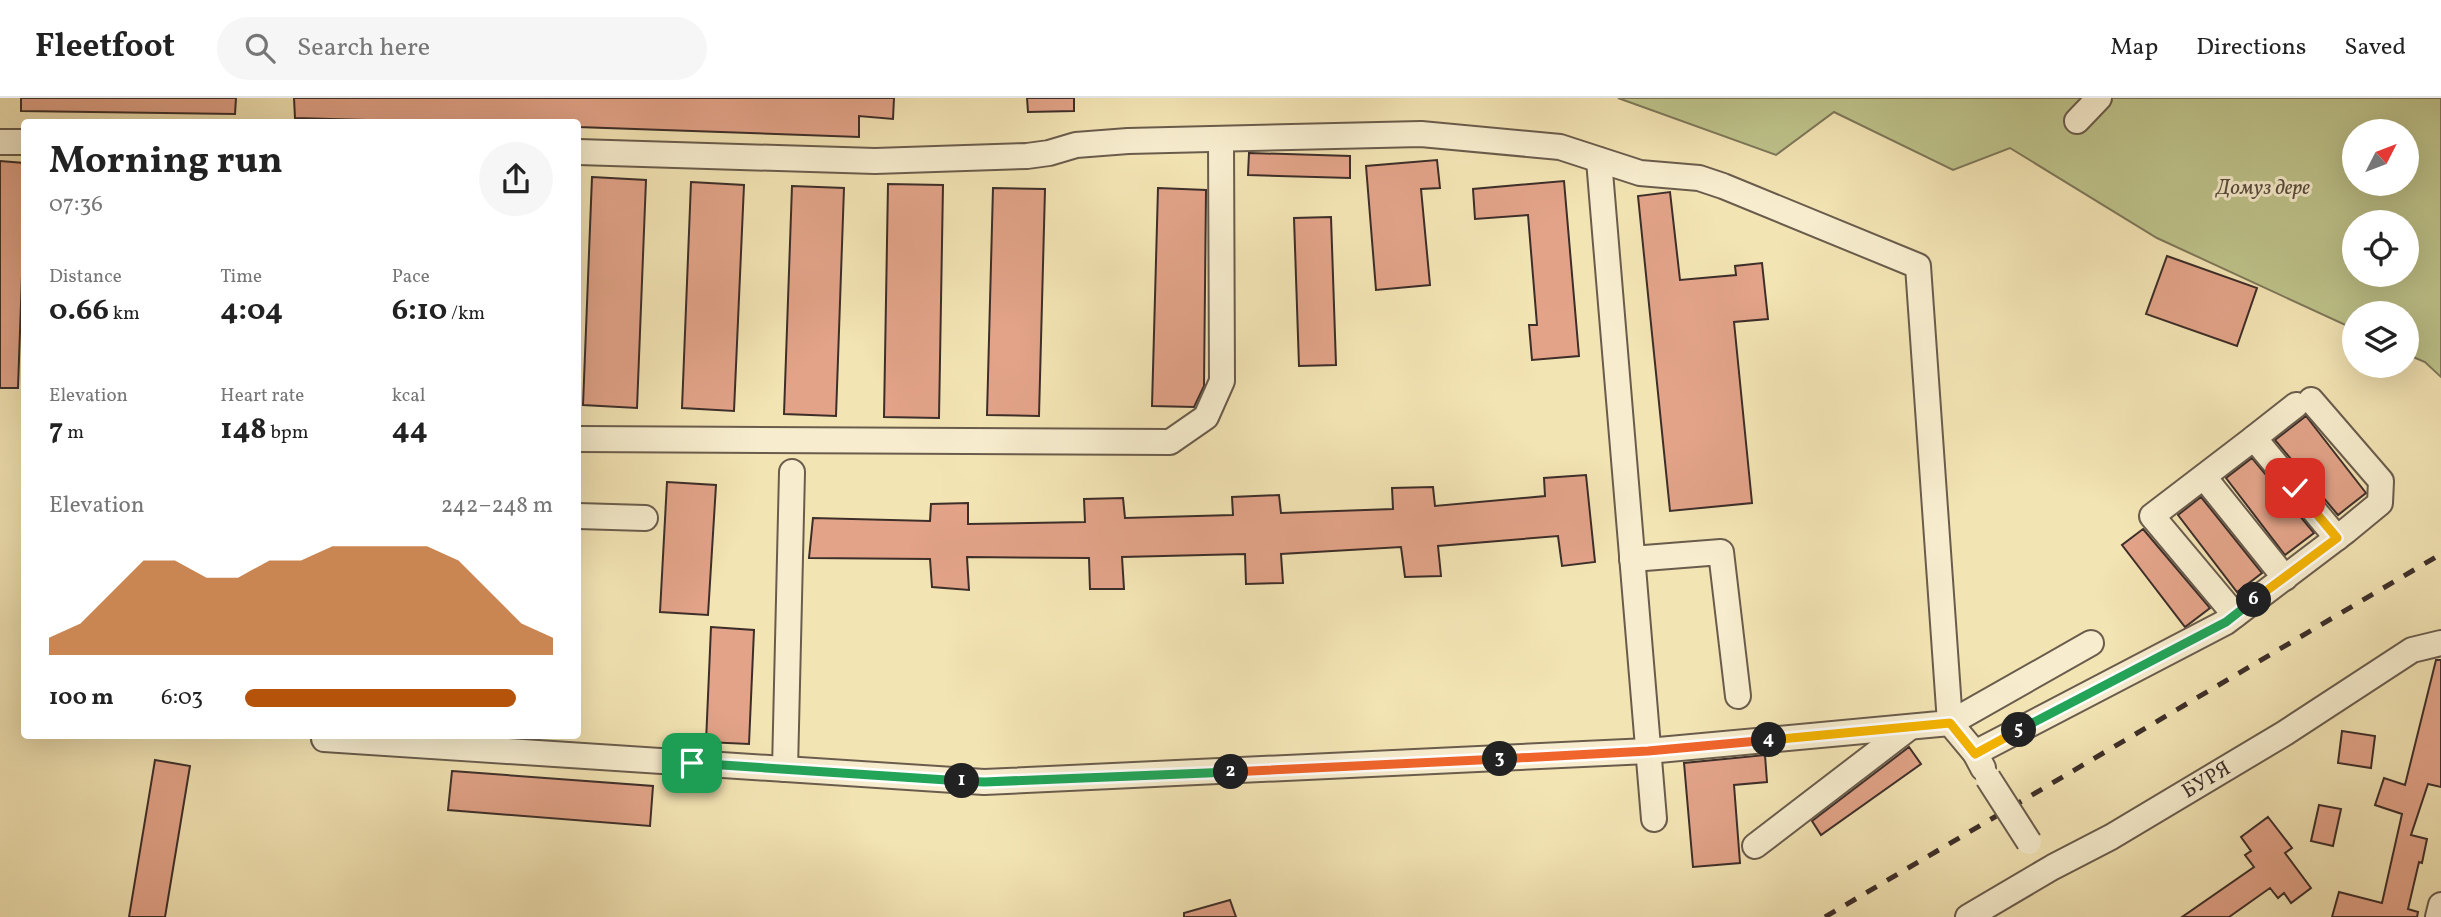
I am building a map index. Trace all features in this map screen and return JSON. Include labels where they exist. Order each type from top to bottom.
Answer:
[{"type":"street","points":[[2077,121],[2099,98]]},
{"type":"street","points":[[581,152],[875,161],[1027,156],[1076,145],[1128,141],[1421,134],[1560,147],[1640,173],[1699,178],[1918,266],[1950,723],[1975,754],[2029,842],[2053,867]]},
{"type":"street","points":[[581,439],[1170,442],[1206,417],[1222,381],[1221,140]]},
{"type":"street","points":[[0,142],[21,142]]},
{"type":"street","points":[[1599,160],[1654,819]]},
{"type":"street","points":[[1975,754],[2226,622],[2380,503],[2381,481],[2303,403],[2152,516],[2235,615]]},
{"type":"street","points":[[2254,438],[2337,538]]},
{"type":"street","points":[[785,769],[792,472]]},
{"type":"street","points":[[2204,477],[2285,578]]},
{"type":"street","points":[[581,516],[645,518]]},
{"type":"street","points":[[1632,559],[1721,552],[1738,696]]},
{"type":"street","name":"БУРЯ","points":[[1968,917],[2053,867],[2111,837],[2285,733],[2412,650],[2441,642]]},
{"type":"street","points":[[324,739],[984,782],[1648,751],[1950,723],[2091,643]]},
{"type":"street","points":[[1755,846],[1910,727]]},
{"type":"street","points":[[2438,917],[2441,905]]},
{"type":"green space","name":"Домуз дере","points":[[1618,98],[2441,98],[2441,377],[2419,359],[2419,301],[2342,301],[2342,323],[2157,238],[2010,148],[1953,170],[1834,112],[1776,155]]},
{"type":"building","points":[[21,98],[236,98],[235,114],[21,111]]},
{"type":"building","points":[[294,98],[894,98],[893,119],[859,116],[859,137],[581,127],[581,119],[295,118]]},
{"type":"building","points":[[1027,98],[1074,98],[1074,111],[1028,112]]},
{"type":"building","points":[[1249,153],[1350,156],[1350,178],[1248,175]]},
{"type":"building","points":[[1437,160],[1440,188],[1421,189],[1430,285],[1376,290],[1366,166]]},
{"type":"building","points":[[0,161],[21,163],[21,304],[18,388],[0,388]]},
{"type":"building","points":[[592,177],[646,180],[637,408],[583,405]]},
{"type":"building","points":[[1564,181],[1579,356],[1532,360],[1529,325],[1537,325],[1528,215],[1475,219],[1473,189]]},
{"type":"building","points":[[691,182],[744,185],[734,411],[682,408]]},
{"type":"building","points":[[888,184],[943,185],[939,418],[884,417]]},
{"type":"building","points":[[792,186],[844,188],[836,416],[784,414]]},
{"type":"building","points":[[993,188],[1045,189],[1039,416],[987,415]]},
{"type":"building","points":[[1158,188],[1206,190],[1204,386],[1194,407],[1152,406]]},
{"type":"building","points":[[1670,192],[1680,280],[1736,275],[1735,266],[1762,263],[1768,319],[1734,322],[1752,503],[1670,511],[1638,196]]},
{"type":"building","points":[[1331,217],[1336,365],[1299,366],[1294,218]]},
{"type":"building","points":[[2167,256],[2257,288],[2237,346],[2146,314]]},
{"type":"building","points":[[2306,416],[2366,493],[2338,515],[2275,440]]},
{"type":"building","points":[[2252,458],[2314,533],[2285,555],[2226,478]]},
{"type":"building","points":[[1586,475],[1595,562],[1562,566],[1558,536],[1438,546],[1441,576],[1405,577],[1401,547],[1281,554],[1283,583],[1246,584],[1245,554],[1122,557],[1124,589],[1090,589],[1089,558],[967,557],[969,590],[932,587],[930,559],[809,558],[813,518],[930,521],[931,504],[968,503],[968,524],[1085,522],[1084,499],[1123,498],[1125,518],[1233,515],[1232,497],[1279,495],[1281,513],[1393,509],[1392,488],[1433,487],[1435,506],[1545,496],[1544,478]]},
{"type":"building","points":[[667,482],[716,485],[708,615],[660,612]]},
{"type":"building","points":[[2201,497],[2262,573],[2237,592],[2178,515]]},
{"type":"building","points":[[2143,529],[2210,608],[2185,627],[2122,545]]},
{"type":"building","points":[[711,627],[754,630],[749,744],[706,742]]},
{"type":"building","points":[[2436,660],[2441,660],[2441,787],[2428,784],[2411,835],[2427,839],[2408,909],[2418,912],[2417,917],[2332,917],[2339,892],[2382,903],[2402,814],[2375,805],[2384,778],[2405,785]]},
{"type":"building","points":[[2342,731],[2375,736],[2371,768],[2338,763]]},
{"type":"building","points":[[1909,747],[1921,764],[1821,835],[1812,821]]},
{"type":"building","points":[[1765,755],[1767,782],[1734,785],[1740,863],[1693,867],[1684,763]]},
{"type":"building","points":[[155,760],[190,766],[165,917],[129,917]]},
{"type":"building","points":[[452,771],[653,786],[650,826],[448,810]]},
{"type":"building","points":[[2319,805],[2341,809],[2333,846],[2311,841]]},
{"type":"building","points":[[2268,817],[2292,848],[2285,853],[2311,888],[2291,903],[2284,893],[2278,898],[2270,888],[2229,917],[2182,917],[2254,867],[2245,855],[2251,851],[2241,837]]},
{"type":"building","points":[[1230,900],[1236,917],[1184,917],[1184,913]]},
{"type":"railway","points":[[1825,917],[2441,554]]},
{"type":"route","points":[[692,763],[984,782],[1648,751],[1950,723],[1975,754],[2226,622],[2337,538],[2295,488]]}]
